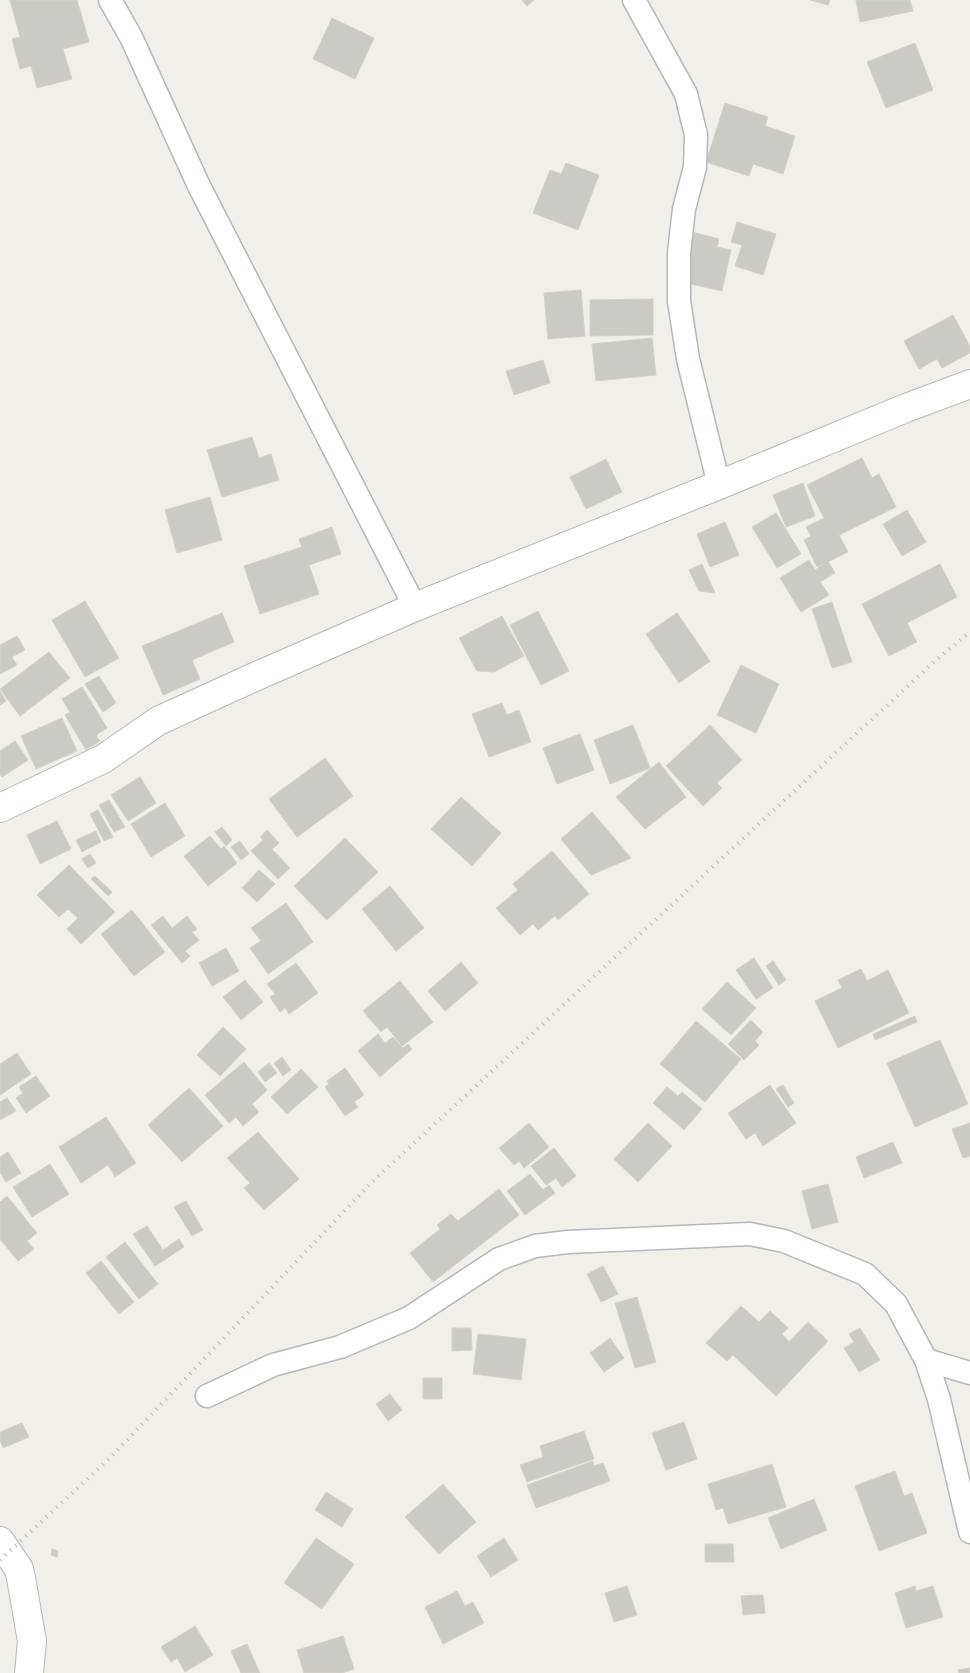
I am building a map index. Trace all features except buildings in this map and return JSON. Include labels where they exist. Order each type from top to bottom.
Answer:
[{"type":"street","points":[[110,0],[131,37],[199,186],[415,607]]},
{"type":"street","points":[[634,0],[686,94],[696,134],[695,167],[684,210],[680,245],[679,301],[688,359],[718,485]]},
{"type":"street","points":[[0,808],[103,759],[158,722],[415,607],[906,408],[970,384]]},
{"type":"street","points":[[207,1396],[272,1365],[340,1347],[408,1318],[499,1259],[535,1246],[568,1242],[750,1234],[784,1241],[865,1274],[896,1304],[926,1360],[939,1399],[970,1532]]},
{"type":"street","points":[[926,1360],[970,1373]]},
{"type":"street","points":[[0,1541],[19,1569],[21,1578],[32,1641],[29,1673]]},
{"type":"railway","points":[[0,1560],[110,1458],[370,1184],[935,661],[970,632]]}]
